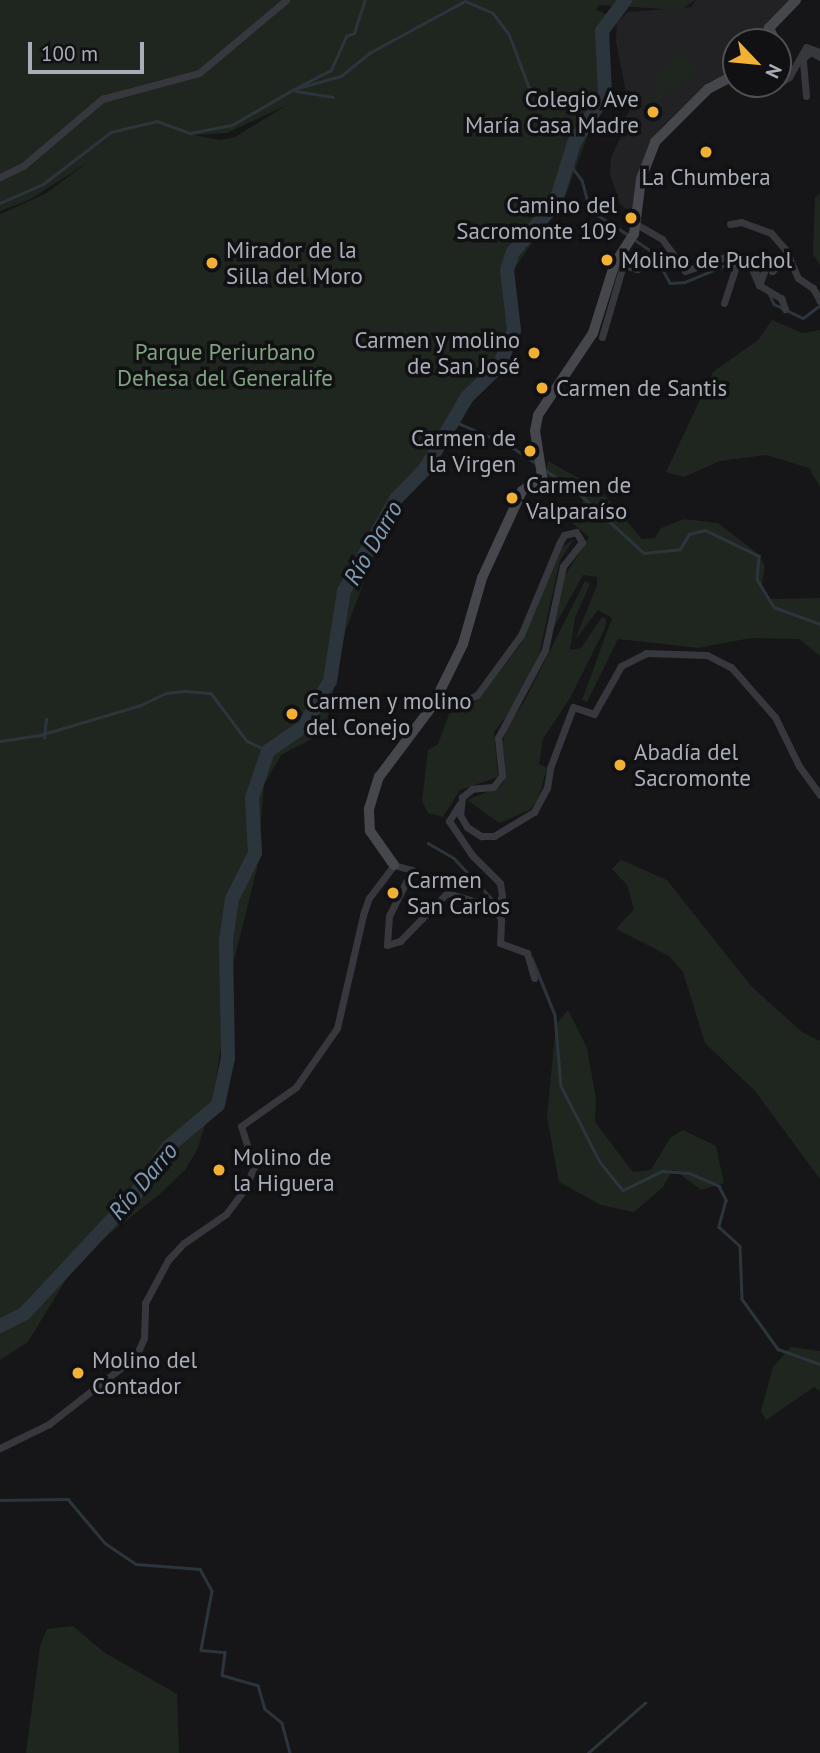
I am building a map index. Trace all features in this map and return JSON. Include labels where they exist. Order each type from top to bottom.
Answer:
[{"type":"street","points":[[0,177],[34,158],[102,99],[199,73],[286,0]]},
{"type":"street","points":[[769,28],[796,0]]},
{"type":"street","points":[[792,72],[806,47],[820,55]]},
{"type":"street","points":[[806,96],[803,58],[811,52],[820,55]]},
{"type":"street","points":[[496,908],[447,893],[400,941],[387,944],[389,916],[412,870],[394,865],[370,831],[369,808],[385,766],[436,697],[463,644],[487,567],[522,491],[531,486],[542,471],[535,431],[538,415],[593,333],[616,259],[628,246],[635,229],[641,179],[659,135],[708,89],[722,82]]},
{"type":"street","points":[[730,224],[741,222],[771,233],[789,257],[798,278],[813,288],[820,301]]},
{"type":"street","points":[[635,229],[662,239],[685,271],[728,257],[747,258]]},
{"type":"street","points":[[759,285],[768,261],[772,271],[789,257]]},
{"type":"street","points":[[747,258],[759,285],[781,299],[785,309]]},
{"type":"street","points":[[724,303],[736,265],[747,258]]},
{"type":"street","points":[[602,337],[623,265],[637,269],[616,259]]},
{"type":"street","points":[[436,697],[457,705],[477,695],[521,635],[559,544],[568,533],[579,534],[580,546],[563,566],[541,658],[498,738],[503,771],[499,782],[469,790],[449,821],[472,855],[500,883],[502,896],[496,908],[501,920],[500,943],[527,953],[534,978]]},
{"type":"street","points":[[459,805],[463,822],[481,836],[494,836],[534,811],[547,788],[550,768],[573,707],[594,714],[621,666],[646,653],[707,654],[731,667],[775,717],[799,766],[820,795]]},
{"type":"street","points":[[0,1448],[49,1424],[136,1356],[144,1338],[145,1303],[168,1260],[184,1243],[226,1214],[245,1189],[254,1167],[241,1126],[296,1087],[337,1028],[363,915],[394,865]]},
{"type":"shaded area","name":"Colegio Ave María Casa Madre","points":[[696,0],[791,0],[767,28],[722,28],[722,76],[708,82],[653,139],[632,213],[620,204],[610,174],[611,158],[625,127],[624,120],[636,100],[625,88],[616,42],[617,22],[628,12],[691,7]]},
{"type":"green space","name":"Parque Periurbano Dehesa del Generalife","points":[[0,0],[696,0],[680,10],[599,5],[596,10],[611,16],[604,43],[606,106],[587,137],[567,192],[510,275],[512,330],[508,345],[386,525],[346,629],[326,726],[321,734],[281,755],[264,785],[257,869],[233,964],[213,1101],[197,1150],[185,1170],[161,1193],[79,1258],[28,1342],[0,1360],[0,214],[45,194],[87,163],[29,200],[0,211]],"holes":[[[287,105],[235,137],[220,140],[195,135],[227,133]]]},
{"type":"green space","points":[[681,50],[697,69],[649,109],[643,104],[659,86],[653,78]]},
{"type":"green space","points":[[820,193],[820,265],[813,254],[815,198]]},
{"type":"green space","points":[[772,320],[802,333],[820,330],[820,487],[809,468],[766,455],[720,461],[684,477],[666,472],[713,372],[758,340]]},
{"type":"green space","points":[[548,461],[600,490],[642,539],[655,538],[661,528],[684,519],[718,523],[758,554],[765,566],[761,589],[768,599],[820,598],[820,656],[799,639],[751,638],[698,648],[618,639],[587,702],[582,700],[612,618],[598,610],[575,640],[597,585],[597,577],[583,575],[551,633],[562,580],[589,537],[567,519],[583,502],[582,495],[545,476]]},
{"type":"green space","points":[[574,539],[560,560],[539,655],[511,710],[494,732],[498,777],[460,790],[443,817],[428,813],[422,801],[428,750],[438,744],[449,714],[478,700],[520,645],[560,549]]},
{"type":"green space","points":[[585,581],[590,584],[575,618],[570,650],[581,648],[602,617],[606,619],[605,628],[570,698],[543,739],[539,764],[547,768],[538,799],[530,810],[499,823],[467,800],[501,786],[506,778],[502,743],[508,725],[524,702]]},
{"type":"green space","points":[[621,860],[667,880],[751,986],[802,1032],[820,1041],[820,1179],[755,1091],[705,1043],[683,972],[669,956],[616,929],[634,909],[627,885],[612,869]]},
{"type":"green space","points":[[568,1010],[587,1048],[596,1099],[595,1122],[633,1172],[651,1170],[670,1138],[683,1130],[716,1146],[724,1183],[701,1190],[673,1169],[663,1187],[634,1212],[601,1205],[559,1182],[547,1117],[556,1024]]},
{"type":"green space","points":[[791,1347],[820,1351],[820,1391],[814,1387],[766,1420],[761,1411],[773,1367]]},
{"type":"green space","points":[[73,1626],[105,1653],[177,1694],[179,1753],[26,1753],[40,1646],[47,1629]]},
{"type":"waterway","points":[[298,87],[331,70],[346,36],[354,33],[365,0]]},
{"type":"waterway","name":"Río Darro","points":[[0,1326],[24,1314],[135,1195],[168,1147],[218,1105],[228,1058],[226,940],[232,899],[255,853],[252,798],[268,751],[304,726],[330,681],[344,591],[396,499],[425,469],[467,397],[499,366],[514,330],[507,270],[513,252],[555,204],[574,143],[605,94],[602,31],[625,0]]},
{"type":"waterway","points":[[0,203],[43,184],[111,132],[157,121],[190,133],[232,125],[294,89],[341,76],[371,52],[465,1],[493,13],[509,34],[529,87],[542,96],[596,111]]},
{"type":"waterway","points":[[296,91],[333,97]]},
{"type":"waterway","points":[[569,163],[582,180],[590,210],[630,236]]},
{"type":"waterway","points":[[635,240],[653,252],[670,283],[685,282],[738,260]]},
{"type":"waterway","points":[[748,258],[761,276]]},
{"type":"waterway","points":[[770,295],[774,304],[803,318],[820,305]]},
{"type":"waterway","points":[[453,421],[509,445],[537,464]]},
{"type":"waterway","points":[[545,470],[574,489],[644,553],[680,549],[689,534],[705,530],[759,556],[757,579],[774,607],[820,624]]},
{"type":"waterway","points":[[0,741],[40,735],[141,705],[166,693],[186,691],[211,693],[247,741],[268,751]]},
{"type":"waterway","points":[[44,738],[46,719]]},
{"type":"waterway","points":[[428,843],[454,858],[496,903]]},
{"type":"waterway","points":[[532,958],[555,1015],[561,1086],[600,1162],[623,1190],[662,1171],[689,1173],[719,1186],[726,1200],[719,1227],[740,1246],[742,1299],[778,1349],[820,1364]]},
{"type":"waterway","points":[[0,1500],[68,1499],[105,1543],[136,1564],[200,1569],[212,1591],[201,1650],[225,1652],[222,1675],[258,1685],[265,1709],[282,1723],[290,1753]]},
{"type":"waterway","points":[[588,1753],[645,1703]]},
{"type":"place","name":"Colegio Ave María Casa Madre","points":[[653,112]]},
{"type":"place","name":"La Chumbera","points":[[706,152]]},
{"type":"place","name":"Camino del Sacromonte 109","points":[[631,218]]},
{"type":"place","name":"Molino de Puchol","points":[[607,260]]},
{"type":"place","name":"Mirador de la Silla del Moro","points":[[212,263]]},
{"type":"place","name":"Carmen y molino de San José","points":[[534,353]]},
{"type":"place","name":"Carmen de Santis","points":[[542,388]]},
{"type":"place","name":"Carmen de la Virgen","points":[[530,451]]},
{"type":"place","name":"Carmen de Valparaíso","points":[[512,498]]},
{"type":"place","name":"Carmen y molino del Conejo","points":[[292,714]]},
{"type":"place","name":"Abadía del Sacromonte","points":[[620,765]]},
{"type":"place","name":"Carmen San Carlos","points":[[393,893]]},
{"type":"place","name":"Molino de la Higuera","points":[[219,1170]]},
{"type":"place","name":"Molino del Contador","points":[[78,1373]]}]
